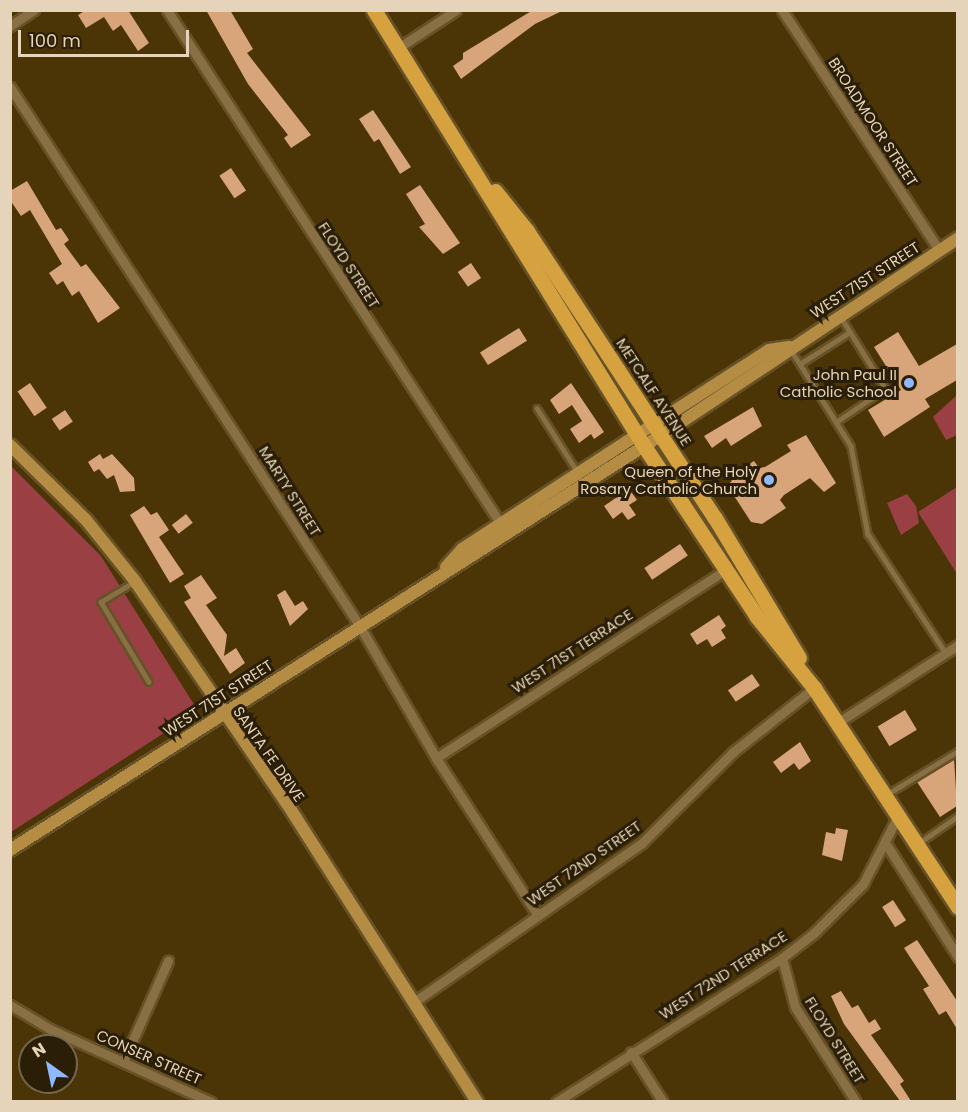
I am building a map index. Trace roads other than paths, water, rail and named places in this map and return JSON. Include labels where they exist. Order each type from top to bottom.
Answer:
[{"type":"main road","name":"METCALF AVENUE","points":[[374,10],[468,157],[534,275],[640,441],[725,570],[814,688],[957,908]]},
{"type":"main road","name":"METCALF AVENUE","points":[[468,157],[527,231],[657,430],[772,607],[814,688]]},
{"type":"street","points":[[10,26],[34,10]]},
{"type":"street","name":"FLOYD STREET","points":[[167,10],[504,529]]},
{"type":"street","points":[[398,48],[456,10]]},
{"type":"street","name":"BROADMOOR STREET","points":[[782,10],[939,250]]},
{"type":"street","name":"MARTY STREET","points":[[10,87],[359,624],[436,758],[537,914]]},
{"type":"street","name":"WEST 71ST STREET","points":[[10,850],[657,430],[782,357],[789,347],[957,238]]},
{"type":"street","name":"WEST 71ST STREET","points":[[504,529],[579,474],[640,441]]},
{"type":"street","name":"SANTA FE DRIVE","points":[[10,445],[86,520],[135,581],[222,713],[286,802],[477,1101]]},
{"type":"street","name":"WEST 71ST TERRACE","points":[[436,758],[725,570]]},
{"type":"street","points":[[837,723],[957,645]]},
{"type":"street","name":"WEST 72ND STREET","points":[[414,1002],[537,914],[642,843],[733,752],[814,688]]},
{"type":"street","name":"WEST 72ND TERRACE","points":[[556,1101],[782,958],[848,902],[885,844],[898,816]]},
{"type":"street","points":[[885,844],[957,957]]},
{"type":"street","name":"FLOYD STREET","points":[[782,958],[795,1007],[856,1101]]},
{"type":"street","points":[[123,1062],[168,961]]},
{"type":"street","name":"CONSER STREET","points":[[10,1005],[123,1062],[211,1101]]},
{"type":"street","points":[[632,1052],[663,1101]]},
{"type":"lane","points":[[836,422],[884,393],[885,387],[839,314]]},
{"type":"lane","points":[[800,364],[850,332]]},
{"type":"lane","points":[[789,347],[855,457],[868,534],[946,653]]},
{"type":"lane","points":[[537,408],[579,474]]},
{"type":"lane","points":[[135,581],[101,602],[149,682]]},
{"type":"lane","points":[[885,796],[957,751]]},
{"type":"lane","points":[[917,844],[957,816]]},
{"type":"place","name":"John Paul II Catholic School","points":[[909,383]]},
{"type":"place","name":"Queen of the Holy Rosary Catholic Church","points":[[769,480]]}]
